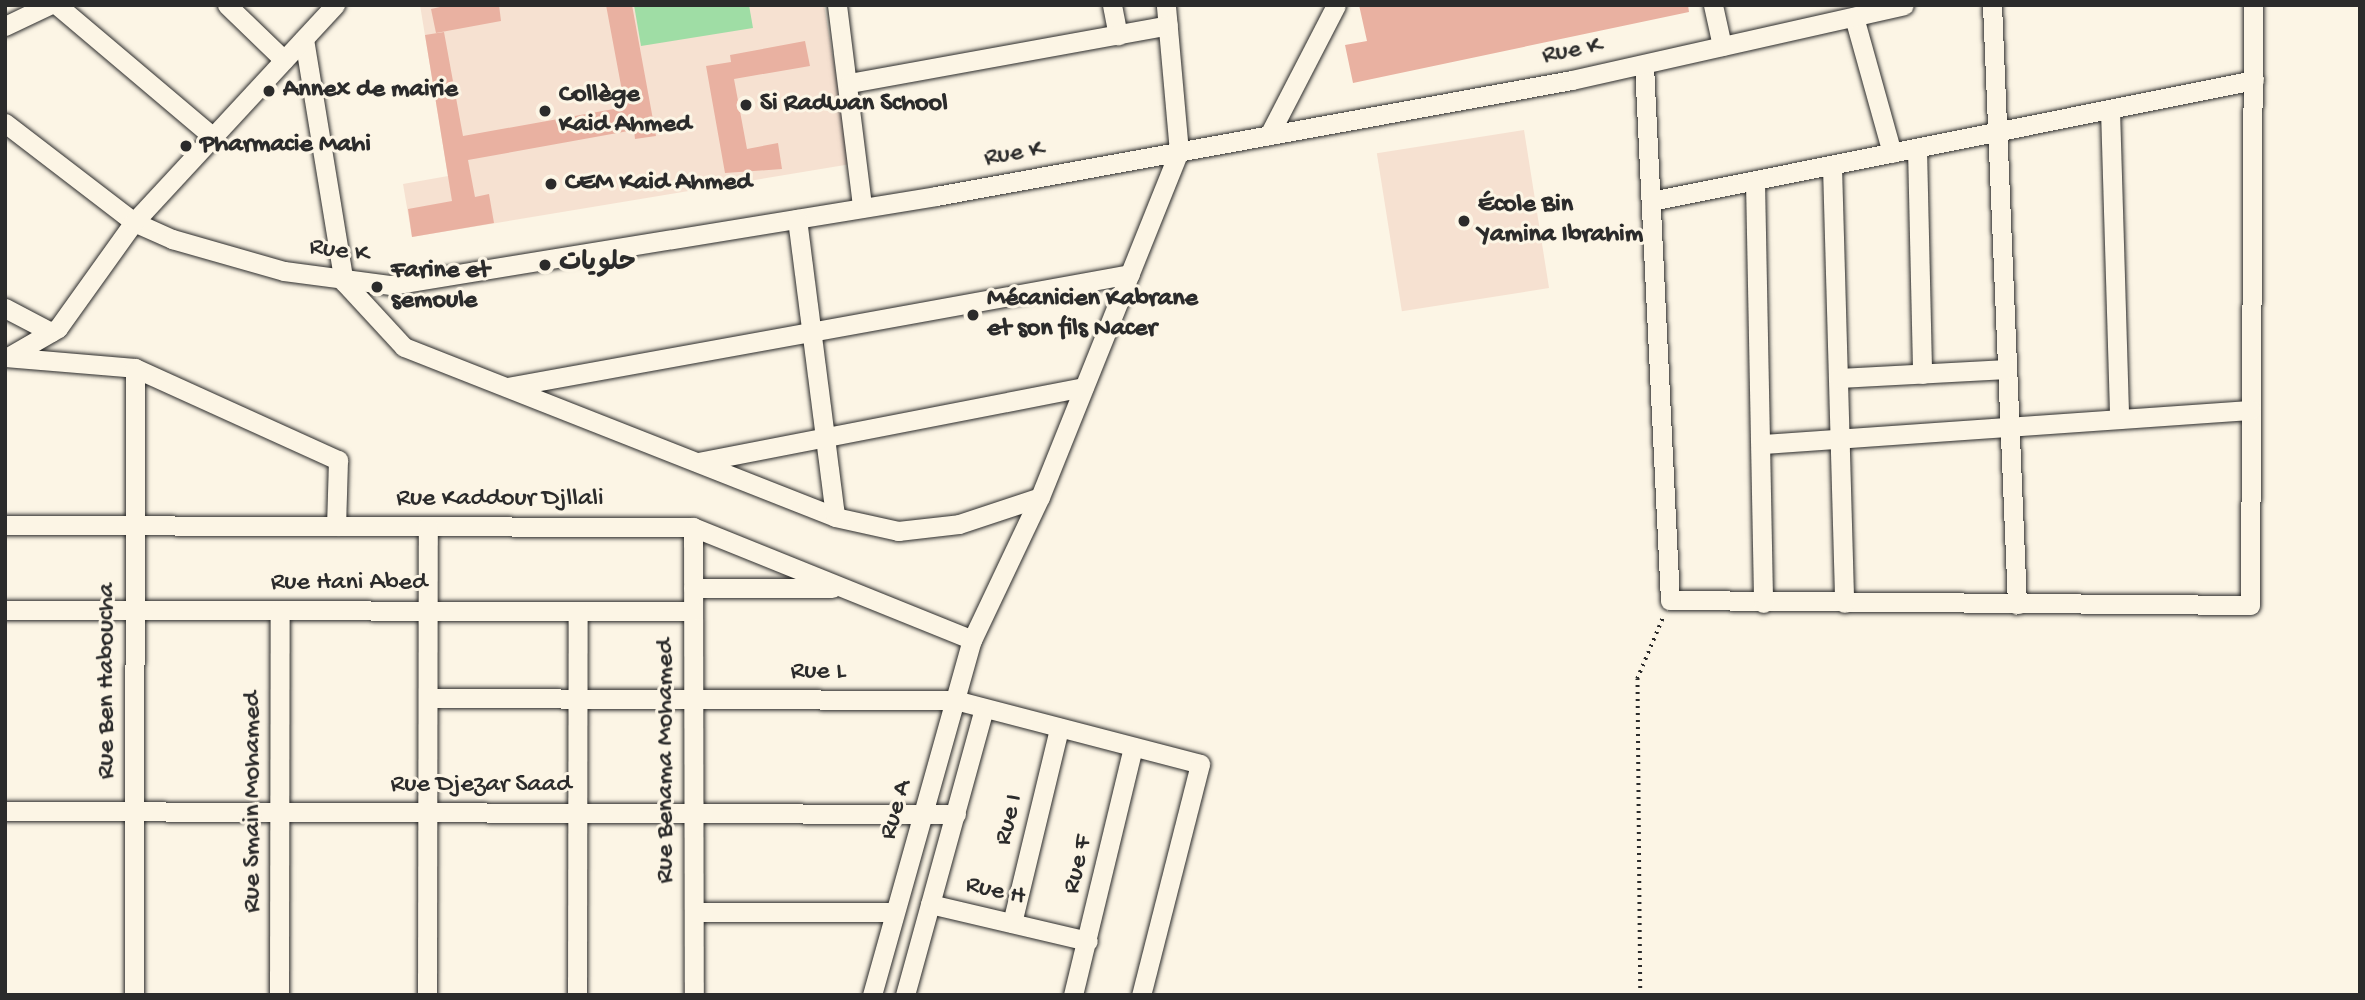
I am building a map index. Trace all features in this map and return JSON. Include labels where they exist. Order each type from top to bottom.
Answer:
[{"type":"street","points":[[5,26],[49,5]]},
{"type":"street","points":[[57,5],[213,137]]},
{"type":"street","points":[[227,5],[284,60]]},
{"type":"street","points":[[7,357],[51,332],[99,278],[134,222],[335,5]]},
{"type":"street","points":[[837,5],[850,83],[862,207]]},
{"type":"street","points":[[1112,5],[1118,35]]},
{"type":"street","points":[[1166,5],[1179,152]]},
{"type":"street","points":[[1269,135],[1336,5]]},
{"type":"street","points":[[1713,5],[1722,46]]},
{"type":"street","name":"Rue K","points":[[5,123],[134,222],[172,239],[344,282],[391,285],[797,219],[1179,152],[1644,65],[1904,5]]},
{"type":"street","points":[[1992,5],[2017,604]]},
{"type":"street","points":[[1644,65],[1670,600],[1763,603],[2250,605],[2253,5]]},
{"type":"street","points":[[1854,17],[1892,153]]},
{"type":"street","points":[[850,83],[1168,25]]},
{"type":"street","points":[[304,39],[344,282],[404,347],[835,517],[898,531],[959,524],[1040,497]]},
{"type":"street","points":[[1650,201],[2253,80]]},
{"type":"street","points":[[2110,109],[2119,419]]},
{"type":"street","points":[[1917,148],[1922,374]]},
{"type":"street","name":"Rue A","points":[[872,995],[972,640],[1040,497],[1179,152]]},
{"type":"street","points":[[1832,166],[1844,603]]},
{"type":"street","points":[[1755,181],[1763,603]]},
{"type":"street","points":[[797,219],[829,437],[835,517]]},
{"type":"street","points":[[506,387],[1130,274]]},
{"type":"street","points":[[5,308],[51,332]]},
{"type":"street","points":[[7,357],[135,368],[338,460],[336,526]]},
{"type":"street","name":"Rue Ben Haboucha","points":[[134,995],[135,368]]},
{"type":"street","points":[[1839,378],[2007,369]]},
{"type":"street","points":[[696,463],[1084,387]]},
{"type":"street","points":[[1762,444],[2251,410]]},
{"type":"street","name":"Rue Kaddour Djllali","points":[[5,525],[693,527],[972,640]]},
{"type":"street","points":[[427,995],[429,526]]},
{"type":"street","name":"Rue Benama Mohamed","points":[[693,527],[694,995]]},
{"type":"street","points":[[693,588],[849,588]]},
{"type":"street","name":"Rue Hani Abed","points":[[5,610],[693,611]]},
{"type":"street","name":"Rue Smain Mohamed","points":[[279,995],[280,610]]},
{"type":"street","points":[[577,995],[578,611]]},
{"type":"street","name":"Rue L","points":[[428,698],[955,700],[1200,764],[1141,995]]},
{"type":"street","points":[[905,995],[984,709]]},
{"type":"street","name":"Rue I","points":[[1012,923],[1059,728]]},
{"type":"street","name":"Rue F","points":[[1073,995],[1133,747]]},
{"type":"street","name":"Rue Djezar Saad","points":[[5,811],[956,814]]},
{"type":"street","name":"Rue H","points":[[694,912],[928,909],[1012,923],[1088,941]]},
{"type":"path","points":[[1640,995],[1637,679],[1670,600]]},
{"type":"shaded area","points":[[420,5],[824,5],[851,164],[412,237],[403,184],[448,176]]},
{"type":"shaded area","name":"École Bin Yamina Ibrahim","points":[[1524,130],[1549,288],[1402,311],[1377,153]]},
{"type":"green space","points":[[634,5],[749,5],[753,28],[641,46]]},
{"type":"building","points":[[449,5],[499,5],[501,21],[436,33],[431,9]]},
{"type":"building","points":[[606,5],[632,5],[656,136],[635,139],[634,130],[468,160],[475,197],[489,194],[494,223],[412,237],[408,209],[452,201],[425,35],[444,32],[463,136],[625,107]]},
{"type":"building","points":[[1359,5],[1688,5],[1689,12],[1353,83],[1345,45],[1367,41]]},
{"type":"building","points":[[805,41],[810,66],[734,79],[747,149],[778,143],[782,169],[725,173],[706,66],[731,62],[730,55]]},
{"type":"place","name":"Annex de mairie","points":[[269,91]]},
{"type":"place","name":"Si Radwan School","points":[[746,105]]},
{"type":"place","name":"Collège Kaid Ahmed","points":[[545,111]]},
{"type":"place","name":"Pharmacie Mahi","points":[[186,146]]},
{"type":"place","name":"CEM Kaid Ahmed","points":[[551,184]]},
{"type":"place","name":"École Bin Yamina Ibrahim","points":[[1464,221]]},
{"type":"place","name":"حلويات","points":[[545,265]]},
{"type":"place","name":"Farine et semoule","points":[[377,287]]},
{"type":"place","name":"Mécanicien Kabrane et son fils Nacer","points":[[973,315]]}]
